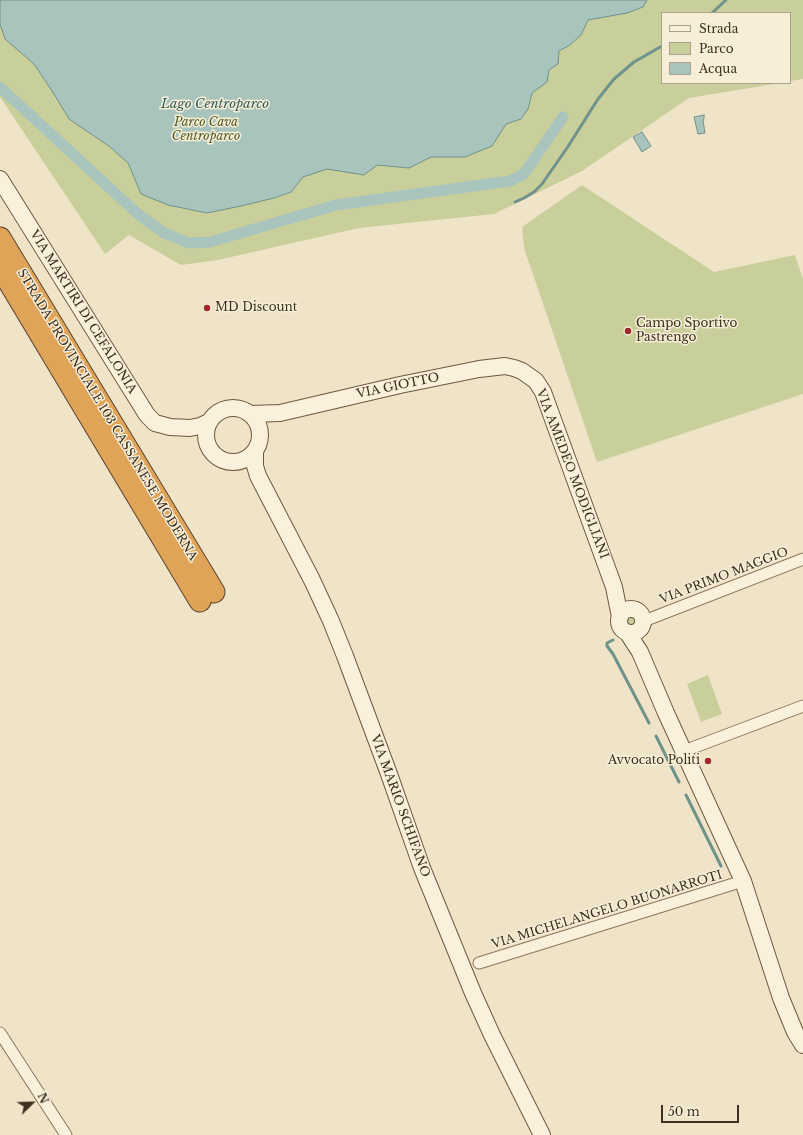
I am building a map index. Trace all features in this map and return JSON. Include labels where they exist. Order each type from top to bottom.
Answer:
[{"type":"highway","name":"STRADA PROVINCIALE 103 CASSANESE MODERNA","points":[[0,238],[207,597],[0,267]]},
{"type":"street","name":"VIA MARTIRI DI CEFALONIA","points":[[0,179],[147,415],[154,423],[178,428],[190,428],[209,422]]},
{"type":"street","name":"VIA GIOTTO","points":[[250,414],[280,413],[400,385],[479,369],[505,366],[518,370]]},
{"type":"street","name":"VIA AMEDEO MODIGLIANI","points":[[518,370],[533,378],[543,392],[614,587],[637,620],[640,652],[743,881],[781,998],[800,1034]]},
{"type":"street","points":[[227,409],[240,409],[250,414],[256,421],[260,433],[259,442],[255,451],[246,459],[238,462],[225,461],[218,458],[208,445],[206,435],[209,422],[217,414],[227,409]]},
{"type":"street","name":"VIA GIOTTO","points":[[260,433],[267,422],[280,413]]},
{"type":"street","name":"VIA MARTIRI DI CEFALONIA","points":[[178,428],[196,435],[208,445]]},
{"type":"street","name":"VIA MARIO SCHIFANO","points":[[255,451],[255,466],[258,476],[312,580],[331,621],[422,868],[472,993],[542,1135]]},
{"type":"street","points":[[233,462],[258,476]]},
{"type":"street","name":"VIA PRIMO MAGGIO","points":[[637,620],[803,559]]},
{"type":"street","points":[[684,751],[803,706]]},
{"type":"street","name":"VIA MICHELANGELO BUONARROTI","points":[[479,963],[743,881]]},
{"type":"street","points":[[0,1033],[66,1135]]},
{"type":"green space","name":"Lago Centroparco","points":[[0,0],[803,0],[803,79],[791,81],[791,12],[661,12],[661,84],[774,84],[689,98],[582,171],[494,214],[359,228],[218,260],[181,265],[129,235],[105,254],[0,97]]},
{"type":"green space","points":[[582,185],[714,272],[795,255],[803,279],[803,394],[597,462],[524,248],[522,227]]},
{"type":"green space","points":[[633,612],[638,615],[640,621],[638,626],[634,629],[625,626],[623,623],[626,614]]},
{"type":"green space","points":[[708,675],[722,714],[701,722],[687,684]]},
{"type":"water","name":"Lago Centroparco","points":[[0,0],[647,0],[643,7],[627,13],[588,20],[581,35],[570,45],[559,51],[558,64],[549,70],[547,82],[532,93],[528,109],[521,119],[506,124],[492,146],[465,157],[431,157],[409,168],[377,165],[364,175],[327,169],[303,177],[291,192],[274,198],[207,213],[168,205],[141,194],[128,163],[109,146],[69,119],[34,64],[5,39],[0,24]]},
{"type":"water","points":[[704,115],[703,120],[705,133],[698,134],[694,117]]},
{"type":"water","points":[[642,132],[651,146],[642,152],[633,137]]},
{"type":"waterway","points":[[713,12],[726,0]]},
{"type":"waterway","points":[[515,202],[534,192],[542,184],[598,99],[614,79],[634,62],[661,47]]},
{"type":"waterway","points":[[0,87],[139,215],[164,233],[189,243],[210,242],[336,205],[510,181],[524,174],[563,117]]},
{"type":"waterway","points":[[613,640],[607,643],[607,646],[613,654],[649,723]]},
{"type":"waterway","points":[[656,736],[679,782]]},
{"type":"waterway","points":[[686,795],[721,866]]},
{"type":"place","name":"MD Discount","points":[[207,308]]},
{"type":"place","name":"Campo Sportivo Pastrengo","points":[[628,331]]},
{"type":"place","name":"Avvocato Politi","points":[[708,761]]},
{"type":"park label","name":"Parco Cava Centroparco","points":[[206,130]]}]
